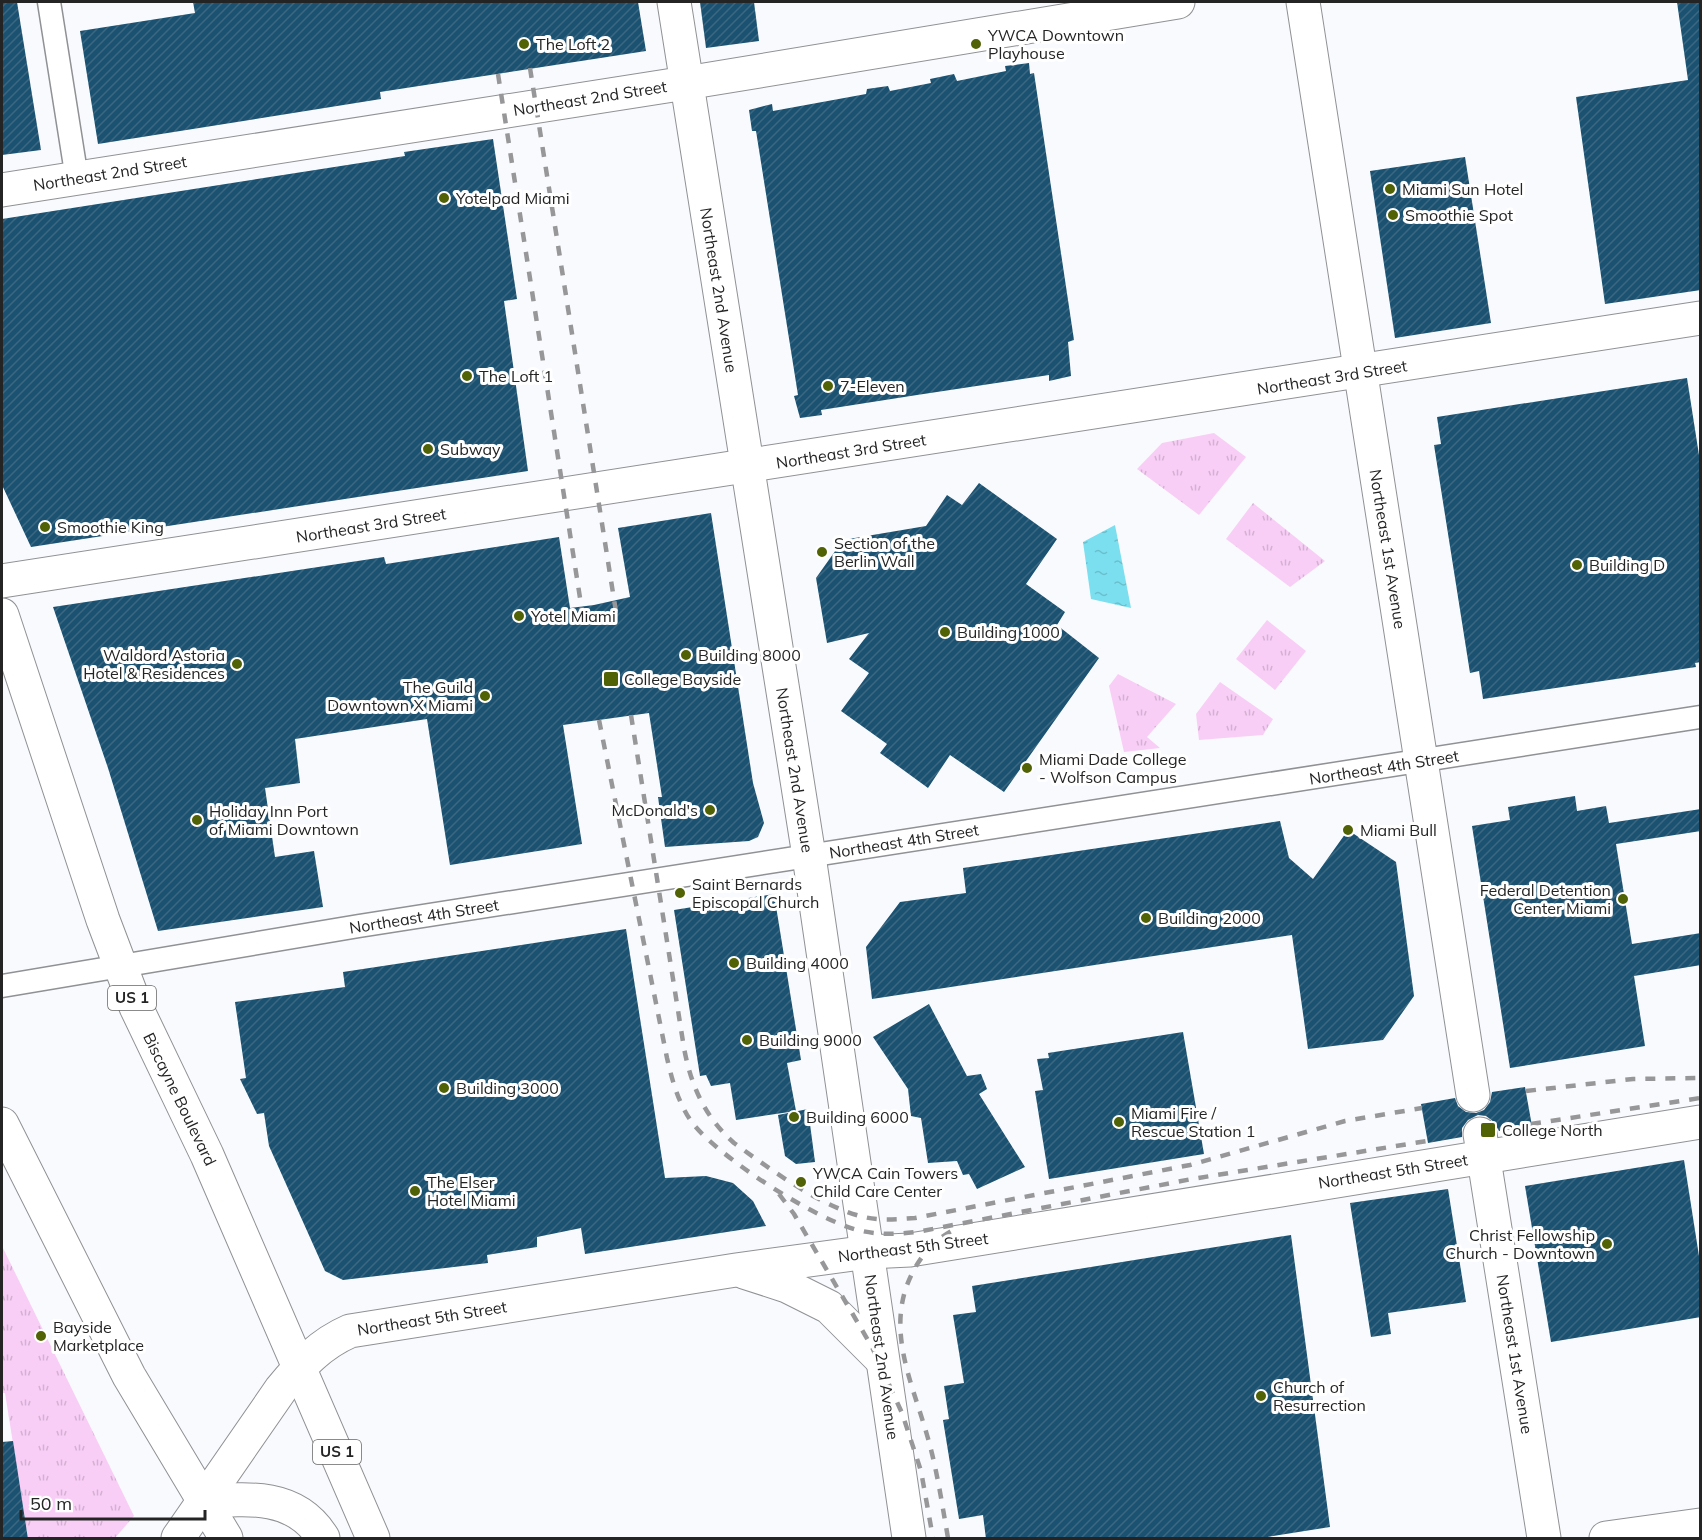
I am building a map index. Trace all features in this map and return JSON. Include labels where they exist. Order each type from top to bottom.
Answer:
[{"type":"main road","name":"Northeast 2nd Avenue","points":[[674,2],[809,856],[909,1539]]},
{"type":"main road","name":"Northeast 2nd Street","points":[[2,190],[687,83],[1179,2]]},
{"type":"main road","name":"Northeast 1st Avenue","points":[[1303,2],[1473,1095]]},
{"type":"main road","name":"Northeast 3rd Street","points":[[2,581],[1701,318]]},
{"type":"main road","name":"Biscayne Boulevard","points":[[2,615],[119,965],[136,1007],[207,1155],[373,1539]]},
{"type":"main road","name":"Northeast 5th Street","points":[[178,1539],[300,1366],[321,1346],[350,1331],[736,1270],[868,1252],[910,1250],[1038,1230],[1482,1145],[1701,1122]]},
{"type":"main road","points":[[2,1124],[129,1376],[226,1539]]},
{"type":"main road","name":"Northeast 1st Avenue","points":[[1482,1145],[1544,1539]]},
{"type":"main road","points":[[736,1270],[787,1286],[829,1307],[881,1359]]},
{"type":"main road","points":[[203,1502],[239,1499],[276,1501],[295,1509],[308,1519],[323,1539]]},
{"type":"main road","points":[[1606,1539],[1701,1525]]},
{"type":"street","points":[[49,2],[77,179]]},
{"type":"street","name":"Northeast 4th Street","points":[[2,986],[119,965],[1701,717]]},
{"type":"green space","points":[[1214,433],[1246,457],[1199,515],[1137,469],[1162,443]]},
{"type":"green space","points":[[1253,503],[1325,561],[1290,587],[1226,539]]},
{"type":"green space","points":[[1267,620],[1306,651],[1275,690],[1236,659]]},
{"type":"green space","points":[[1118,674],[1176,704],[1147,737],[1160,748],[1124,752],[1109,686]]},
{"type":"green space","points":[[1220,682],[1273,719],[1263,735],[1199,740],[1196,714]]},
{"type":"green space","points":[[2,1246],[134,1516],[115,1538],[28,1538],[5,1393],[2,1393]]},
{"type":"water","points":[[1115,525],[1131,608],[1091,599],[1083,542]]},
{"type":"building","points":[[2,2],[17,2],[41,150],[2,155]]},
{"type":"building","points":[[193,2],[638,2],[646,51],[380,92],[381,99],[98,144],[80,31],[195,13]]},
{"type":"building","points":[[700,2],[754,2],[759,41],[706,48]]},
{"type":"building","points":[[1677,2],[1701,2],[1701,290],[1605,304],[1576,97],[1688,80]]},
{"type":"building","points":[[1029,63],[1030,74],[1034,73],[1074,340],[1068,342],[1071,376],[1049,381],[1049,375],[917,395],[821,410],[822,415],[800,418],[794,396],[798,395],[756,131],[752,131],[749,110],[772,104],[773,111],[866,94],[867,89],[888,86],[890,91],[931,83],[930,79],[954,74],[957,81],[1006,71],[1005,66]]},
{"type":"building","points":[[493,139],[517,299],[504,301],[528,471],[31,547],[2,485],[2,219],[405,156],[404,152]]},
{"type":"building","points":[[1465,157],[1491,323],[1395,338],[1370,171]]},
{"type":"building","name":"Building D","points":[[1687,378],[1701,468],[1701,662],[1695,663],[1696,667],[1483,699],[1479,671],[1470,673],[1434,445],[1441,444],[1437,417]]},
{"type":"building","name":"Building 1000","points":[[979,483],[1057,539],[1026,584],[1065,612],[1057,625],[1099,658],[1004,792],[950,755],[928,788],[880,753],[887,744],[841,711],[869,673],[849,659],[869,633],[827,643],[816,578],[843,540],[926,526],[947,495],[962,505]]},
{"type":"building","points":[[711,513],[753,783],[764,823],[758,837],[749,841],[665,847],[658,797],[662,797],[649,713],[563,725],[582,844],[450,865],[427,719],[295,739],[300,783],[265,788],[275,857],[314,851],[323,907],[158,931],[108,768],[53,607],[384,557],[386,564],[559,537],[570,608],[594,605],[630,597],[618,528]]},
{"type":"building","points":[[1575,796],[1577,811],[1606,806],[1609,823],[1701,809],[1701,831],[1616,844],[1632,944],[1701,933],[1701,965],[1634,976],[1645,1046],[1510,1068],[1472,826],[1510,820],[1508,807]]},
{"type":"building","name":"Building 2000","points":[[1280,821],[1289,858],[1313,879],[1348,830],[1396,862],[1414,996],[1383,1040],[1308,1049],[1292,935],[872,999],[866,947],[900,902],[966,893],[963,868]]},
{"type":"building","points":[[774,894],[801,1060],[787,1063],[796,1111],[736,1120],[730,1083],[711,1086],[706,1075],[700,1076],[674,910]]},
{"type":"building","points":[[626,929],[665,1178],[706,1176],[733,1183],[753,1201],[766,1226],[585,1254],[581,1228],[537,1237],[537,1247],[487,1255],[488,1263],[343,1280],[325,1271],[269,1146],[264,1113],[257,1114],[240,1079],[246,1078],[235,1002],[345,987],[343,972]]},
{"type":"building","points":[[929,1004],[967,1076],[981,1074],[987,1089],[979,1094],[1025,1167],[977,1189],[969,1174],[963,1175],[957,1161],[928,1163],[921,1118],[911,1116],[908,1089],[873,1037]]},
{"type":"building","name":"Miami Fire / Rescue Station 1","points":[[1183,1032],[1204,1154],[1049,1179],[1035,1091],[1043,1090],[1037,1059],[1049,1058],[1048,1053]]},
{"type":"building","points":[[1525,1087],[1532,1126],[1499,1131],[1494,1122],[1486,1116],[1478,1115],[1468,1120],[1462,1128],[1462,1137],[1428,1143],[1421,1104],[1455,1098],[1458,1106],[1466,1112],[1476,1113],[1484,1110],[1490,1102],[1492,1092]]},
{"type":"building","points":[[808,1109],[815,1162],[796,1164],[785,1156],[778,1115]]},
{"type":"building","name":"Christ Fellowship Church - Downtown","points":[[1684,1160],[1701,1269],[1701,1317],[1551,1342],[1525,1186]]},
{"type":"building","points":[[1448,1189],[1466,1302],[1388,1313],[1391,1334],[1371,1337],[1350,1203]]},
{"type":"building","points":[[1291,1235],[1330,1527],[1255,1539],[986,1539],[983,1515],[959,1519],[943,1420],[949,1419],[944,1386],[964,1383],[953,1315],[976,1312],[972,1286]]},
{"type":"building","points":[[13,1441],[28,1539],[2,1539],[2,1442]]},
{"type":"railway","points":[[530,68],[616,612]]},
{"type":"railway","points":[[498,74],[583,617]]},
{"type":"railway","points":[[631,715],[684,1048],[695,1088],[707,1112],[734,1143],[796,1186],[831,1205],[870,1218],[915,1218],[1190,1165],[1345,1121],[1422,1108]]},
{"type":"railway","points":[[599,720],[667,1058],[682,1106],[691,1121],[722,1152],[770,1186],[821,1215],[862,1231],[889,1234],[917,1232],[1192,1179],[1427,1141]]},
{"type":"railway","points":[[1526,1091],[1633,1079],[1700,1078]]},
{"type":"railway","points":[[1531,1124],[1700,1098]]},
{"type":"railway","points":[[779,1194],[794,1214],[872,1347],[902,1413],[921,1471],[933,1538]]},
{"type":"railway","points":[[948,1538],[934,1461],[903,1351],[901,1310],[906,1289],[923,1255],[944,1236],[957,1228]]},
{"type":"place","name":"The Loft 2","points":[[524,44]]},
{"type":"place","name":"YWCA Downtown Playhouse","points":[[976,44]]},
{"type":"place","name":"Miami Sun Hotel","points":[[1390,189]]},
{"type":"place","name":"Yotelpad Miami","points":[[444,198]]},
{"type":"place","name":"Smoothie Spot","points":[[1393,215]]},
{"type":"place","name":"The Loft 1","points":[[467,376]]},
{"type":"place","name":"7-Eleven","points":[[828,386]]},
{"type":"place","name":"Subway","points":[[428,449]]},
{"type":"place","name":"Smoothie King","points":[[45,527]]},
{"type":"place","name":"Section of the Berlin Wall","points":[[822,552]]},
{"type":"place","name":"Building D","points":[[1577,565]]},
{"type":"place","name":"Yotel Miami","points":[[519,616]]},
{"type":"place","name":"Building 1000","points":[[945,632]]},
{"type":"place","name":"Building 8000","points":[[686,655]]},
{"type":"place","name":"Waldord Astoria Hotel & Residences","points":[[237,664]]},
{"type":"place","name":"College Bayside","points":[[611,679]]},
{"type":"place","name":"The Guild Downtown X Miami","points":[[485,696]]},
{"type":"place","name":"Miami Dade College - Wolfson Campus","points":[[1027,768]]},
{"type":"place","name":"McDonald's","points":[[710,810]]},
{"type":"place","name":"Holiday Inn Port of Miami Downtown","points":[[197,820]]},
{"type":"place","name":"Miami Bull","points":[[1348,830]]},
{"type":"place","name":"Saint Bernards Episcopal Church","points":[[680,893]]},
{"type":"place","name":"Federal Detention Center Miami","points":[[1623,899]]},
{"type":"place","name":"Building 2000","points":[[1146,918]]},
{"type":"place","name":"Building 4000","points":[[734,963]]},
{"type":"place","name":"Building 9000","points":[[747,1040]]},
{"type":"place","name":"Building 3000","points":[[444,1088]]},
{"type":"place","name":"Building 6000","points":[[794,1117]]},
{"type":"place","name":"Miami Fire / Rescue Station 1","points":[[1119,1122]]},
{"type":"place","name":"College North","points":[[1488,1130]]},
{"type":"place","name":"YWCA Cain Towers Child Care Center","points":[[801,1182]]},
{"type":"place","name":"The Elser Hotel Miami","points":[[415,1191]]},
{"type":"place","name":"Christ Fellowship Church - Downtown","points":[[1607,1244]]},
{"type":"place","name":"Bayside Marketplace","points":[[41,1336]]},
{"type":"place","name":"Church of Resurrection","points":[[1261,1396]]}]
